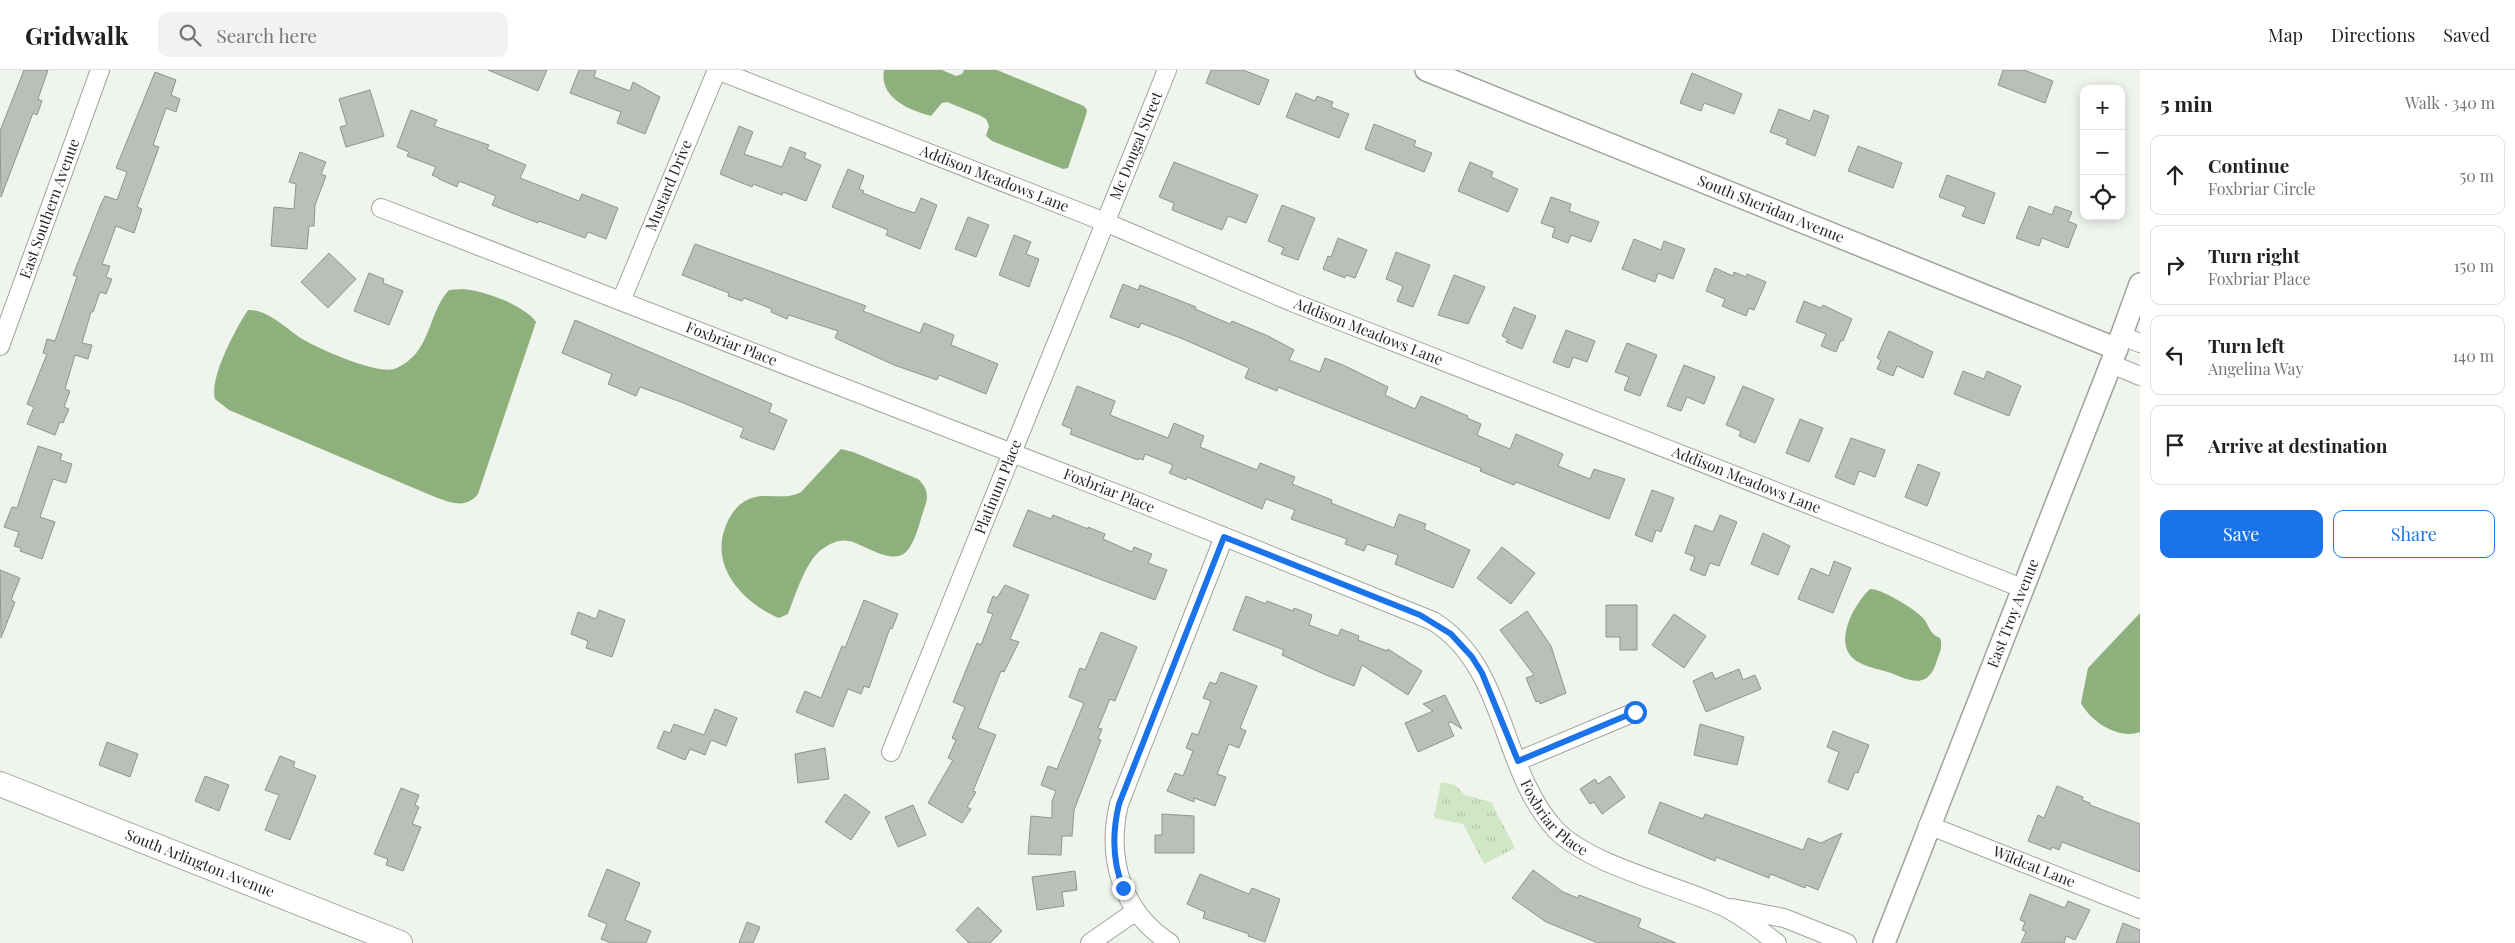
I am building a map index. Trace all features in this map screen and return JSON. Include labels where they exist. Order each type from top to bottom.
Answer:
[{"type":"main road","name":"South Arlington Avenue","points":[[0,784],[400,943]]},
{"type":"street","name":"East Southern Avenue","points":[[0,346],[100,70]]},
{"type":"street","name":"Addison Meadows Lane","points":[[717,70],[1106,222],[1292,302],[2022,588]]},
{"type":"street","name":"Mustard Drive","points":[[621,301],[717,70]]},
{"type":"street","name":"Mc Dougal Street","points":[[1106,222],[1167,70]]},
{"type":"street","name":"South Sheridan Avenue","points":[[1426,70],[2122,348]]},
{"type":"street","name":"Foxbriar Place","points":[[381,208],[1012,453],[1420,615],[1451,634],[1472,657],[1482,673],[1533,798],[1544,816],[1557,830],[1578,847],[1598,857],[1724,907],[1748,920],[1777,943]]},
{"type":"street","name":"Platinum Place","points":[[891,752],[1106,222]]},
{"type":"street","name":"East Troy Avenue","points":[[1884,943],[2022,588],[2122,348],[2140,284]]},
{"type":"street","points":[[2122,348],[2140,376]]},
{"type":"street","points":[[1170,943],[1148,926],[1128,899],[1116,869],[1113,831],[1117,812],[1224,537]]},
{"type":"street","points":[[1518,761],[1635,712]]},
{"type":"street","name":"Wildcat Lane","points":[[1928,826],[2140,909]]},
{"type":"street","name":"Foxbriar Place","points":[[1724,907],[1752,910],[1784,918],[1847,943]]},
{"type":"street","points":[[1090,943],[1136,911]]},
{"type":"green space","points":[[1441,782],[1455,785],[1465,795],[1491,802],[1515,848],[1484,864],[1463,824],[1434,818]]},
{"type":"shaded area","points":[[884,70],[942,70],[956,76],[962,74],[964,70],[997,70],[1084,106],[1087,110],[1086,115],[1068,168],[1063,169],[992,141],[986,136],[989,126],[986,119],[947,102],[942,103],[931,116],[905,106],[897,101],[886,88]]},
{"type":"shaded area","points":[[462,289],[491,295],[513,304],[536,322],[478,494],[468,502],[452,503],[435,497],[229,410],[215,399],[214,390],[220,366],[248,310],[270,316],[304,340],[335,355],[362,365],[385,370],[399,367],[416,354],[443,298],[449,290]]},
{"type":"shaded area","points":[[841,449],[853,452],[918,479],[921,482],[925,488],[927,499],[915,537],[906,552],[900,556],[893,557],[849,541],[839,541],[827,546],[818,553],[807,568],[788,614],[779,618],[754,604],[734,583],[722,557],[725,528],[738,506],[745,501],[759,496],[787,496],[801,492]]},
{"type":"shaded area","points":[[1870,589],[1889,595],[1912,609],[1925,620],[1933,634],[1940,638],[1941,649],[1931,673],[1925,679],[1917,681],[1904,678],[1858,662],[1850,655],[1846,647],[1846,629],[1859,602]]},
{"type":"shaded area","points":[[2140,613],[2140,732],[2123,734],[2106,728],[2099,723],[2091,717],[2081,703],[2088,668]]},
{"type":"building","points":[[24,70],[48,70],[38,99],[42,101],[37,115],[33,113],[1,197],[0,131]]},
{"type":"building","points":[[488,70],[547,70],[538,91]]},
{"type":"building","points":[[579,70],[596,70],[594,77],[630,91],[633,82],[660,97],[645,134],[617,123],[621,112],[570,93]]},
{"type":"building","points":[[1211,70],[1243,70],[1269,80],[1259,105],[1206,83]]},
{"type":"building","points":[[2003,70],[2024,70],[2053,81],[2045,103],[1998,85]]},
{"type":"building","points":[[155,72],[176,80],[171,95],[180,99],[176,112],[166,108],[153,145],[159,147],[137,207],[142,209],[134,233],[116,226],[102,264],[110,266],[106,277],[112,279],[106,294],[100,292],[93,312],[91,312],[82,343],[92,345],[88,359],[75,355],[65,389],[70,391],[64,407],[69,409],[63,423],[60,422],[55,435],[27,424],[34,407],[27,404],[47,354],[43,353],[47,339],[55,341],[77,277],[73,275],[101,204],[105,196],[117,200],[127,172],[116,168]]},
{"type":"building","points":[[1692,73],[1742,94],[1734,114],[1704,103],[1701,111],[1680,103]]},
{"type":"building","points":[[370,90],[384,136],[346,147],[340,127],[347,125],[339,99]]},
{"type":"building","points":[[1296,93],[1315,101],[1317,96],[1333,102],[1331,107],[1349,114],[1339,138],[1286,117]]},
{"type":"building","points":[[1779,109],[1810,121],[1814,110],[1829,116],[1815,156],[1786,144],[1788,139],[1770,132]]},
{"type":"building","points":[[411,110],[437,120],[434,126],[489,145],[487,149],[526,165],[520,178],[579,201],[582,194],[618,208],[606,239],[588,232],[585,238],[539,221],[538,223],[492,205],[496,196],[459,181],[457,187],[432,175],[436,167],[407,156],[409,152],[397,147]]},
{"type":"building","points":[[1374,124],[1416,141],[1414,146],[1432,153],[1424,172],[1365,149]]},
{"type":"building","points":[[739,126],[753,132],[744,154],[782,167],[790,147],[806,153],[804,158],[821,165],[806,201],[783,192],[782,195],[753,184],[752,187],[720,174]]},
{"type":"building","points":[[1858,146],[1902,163],[1893,188],[1848,171]]},
{"type":"building","points":[[300,152],[326,162],[321,174],[326,176],[315,205],[314,226],[309,226],[307,249],[271,246],[274,207],[294,209],[296,184],[289,182]]},
{"type":"building","points":[[1174,162],[1258,195],[1246,223],[1228,216],[1222,230],[1172,210],[1174,203],[1159,197]]},
{"type":"building","points":[[1470,162],[1493,172],[1491,177],[1518,189],[1508,212],[1458,191]]},
{"type":"building","points":[[848,169],[864,176],[859,189],[864,191],[863,193],[897,207],[915,213],[921,198],[937,205],[920,249],[886,235],[888,230],[832,207]]},
{"type":"building","points":[[1947,175],[1995,193],[1984,224],[1962,216],[1966,207],[1939,197]]},
{"type":"building","points":[[1551,197],[1571,204],[1569,211],[1599,222],[1591,242],[1571,235],[1568,243],[1552,237],[1555,228],[1541,223]]},
{"type":"building","points":[[1282,205],[1315,218],[1298,260],[1281,254],[1284,248],[1268,241]]},
{"type":"building","points":[[2029,206],[2052,215],[2055,206],[2072,212],[2068,221],[2077,225],[2068,248],[2042,238],[2039,246],[2016,238]]},
{"type":"building","points":[[968,217],[989,225],[976,257],[955,249]]},
{"type":"building","points":[[1014,235],[1031,242],[1026,254],[1039,259],[1029,287],[999,275]]},
{"type":"building","points":[[1338,238],[1367,250],[1355,278],[1346,275],[1345,278],[1323,269],[1328,256],[1331,257]]},
{"type":"building","points":[[1634,239],[1661,250],[1664,241],[1685,249],[1673,279],[1658,273],[1655,282],[1622,269]]},
{"type":"building","points":[[695,244],[866,306],[863,311],[920,333],[924,323],[954,335],[951,345],[998,364],[986,394],[939,375],[937,380],[894,365],[835,338],[838,331],[789,315],[787,319],[771,312],[772,309],[744,298],[742,301],[728,296],[729,293],[682,275]]},
{"type":"building","points":[[1396,252],[1430,265],[1413,307],[1397,301],[1403,286],[1386,279]]},
{"type":"building","points":[[329,253],[356,279],[328,308],[301,282]]},
{"type":"building","points":[[1715,268],[1733,276],[1734,272],[1746,277],[1747,274],[1766,282],[1754,310],[1749,308],[1746,316],[1722,306],[1725,299],[1706,291]]},
{"type":"building","points":[[369,273],[384,279],[383,283],[403,291],[389,325],[354,311]]},
{"type":"building","points":[[1454,275],[1485,287],[1468,324],[1438,315]]},
{"type":"building","points":[[1123,284],[1138,290],[1140,285],[1196,307],[1195,309],[1230,324],[1232,321],[1268,336],[1294,350],[1289,360],[1320,372],[1325,358],[1343,365],[1388,387],[1385,395],[1415,409],[1421,396],[1468,416],[1467,418],[1481,424],[1477,435],[1510,449],[1516,434],[1563,454],[1558,466],[1590,479],[1594,469],[1625,479],[1609,519],[1516,482],[1514,485],[1480,471],[1481,468],[1278,387],[1277,391],[1245,378],[1249,368],[1183,339],[1141,323],[1139,328],[1110,317]]},
{"type":"building","points":[[1804,301],[1821,308],[1823,305],[1852,319],[1836,352],[1821,346],[1826,334],[1796,322]]},
{"type":"building","points":[[1514,307],[1536,316],[1522,349],[1506,342],[1508,339],[1502,336]]},
{"type":"building","points":[[575,320],[772,404],[769,412],[787,420],[774,450],[740,437],[744,428],[681,402],[640,387],[636,396],[608,384],[612,374],[562,353]]},
{"type":"building","points":[[1566,330],[1595,341],[1587,362],[1573,357],[1569,368],[1553,362]]},
{"type":"building","points":[[1889,331],[1933,352],[1923,378],[1897,366],[1893,376],[1877,369],[1881,360],[1877,358]]},
{"type":"building","points":[[1627,343],[1657,355],[1640,396],[1624,390],[1629,377],[1615,372]]},
{"type":"building","points":[[1684,365],[1715,377],[1704,404],[1687,397],[1681,411],[1667,406]]},
{"type":"building","points":[[1963,371],[1984,379],[1987,371],[2021,386],[2009,416],[1954,394]]},
{"type":"building","points":[[1077,386],[1115,401],[1110,415],[1168,438],[1174,423],[1204,436],[1200,447],[1257,470],[1260,463],[1295,477],[1292,484],[1332,500],[1331,503],[1394,528],[1399,514],[1426,524],[1424,529],[1470,550],[1453,588],[1395,564],[1398,555],[1367,544],[1364,551],[1345,544],[1347,539],[1291,519],[1295,510],[1266,499],[1262,509],[1187,477],[1186,480],[1169,473],[1173,465],[1145,454],[1143,460],[1139,458],[1138,460],[1070,434],[1072,429],[1062,425]]},
{"type":"building","points":[[1743,386],[1774,399],[1755,443],[1739,436],[1741,431],[1726,425]]},
{"type":"building","points":[[1800,419],[1823,428],[1809,462],[1786,453]]},
{"type":"building","points":[[1851,438],[1885,450],[1875,477],[1859,471],[1854,485],[1835,477]]},
{"type":"building","points":[[38,446],[62,454],[60,460],[72,464],[66,483],[53,479],[40,517],[55,522],[42,559],[20,551],[21,548],[14,546],[19,532],[4,527],[12,507],[17,508]]},
{"type":"building","points":[[1918,464],[1940,473],[1927,506],[1905,497]]},
{"type":"building","points":[[1652,490],[1674,498],[1661,532],[1656,530],[1652,542],[1635,535]]},
{"type":"building","points":[[1028,510],[1051,519],[1053,515],[1088,529],[1088,527],[1105,534],[1103,539],[1132,552],[1134,547],[1152,554],[1148,563],[1167,570],[1155,600],[1013,546]]},
{"type":"building","points":[[1720,515],[1737,522],[1719,566],[1710,563],[1705,576],[1690,570],[1695,557],[1685,553],[1695,525],[1713,532]]},
{"type":"building","points":[[1763,533],[1790,546],[1778,575],[1751,564]]},
{"type":"building","points":[[1502,547],[1535,573],[1511,604],[1477,578]]},
{"type":"building","points":[[1834,561],[1851,568],[1833,613],[1798,599],[1811,568],[1829,576]]},
{"type":"building","points":[[0,570],[20,578],[11,600],[15,602],[1,638]]},
{"type":"building","points":[[1005,585],[1029,595],[1010,639],[1019,642],[1004,672],[1001,671],[978,728],[996,735],[973,791],[976,792],[967,807],[971,809],[962,823],[928,803],[953,760],[948,758],[956,740],[952,738],[965,707],[953,702],[977,643],[981,645],[993,614],[987,612],[993,596],[997,598]]},
{"type":"building","points":[[1246,596],[1266,604],[1267,601],[1293,611],[1294,608],[1312,615],[1309,625],[1338,636],[1341,629],[1359,636],[1358,640],[1387,651],[1388,649],[1422,671],[1408,695],[1362,665],[1354,686],[1326,675],[1282,655],[1284,650],[1233,630]]},
{"type":"building","points":[[864,600],[898,614],[892,629],[890,628],[869,688],[864,686],[861,694],[848,689],[833,727],[796,712],[805,691],[821,698],[842,646],[845,648]]},
{"type":"building","points":[[1606,605],[1637,605],[1637,650],[1620,650],[1620,637],[1606,637]]},
{"type":"building","points":[[599,610],[625,620],[612,657],[586,648],[588,641],[571,634],[578,612],[596,619]]},
{"type":"building","points":[[1527,611],[1551,646],[1566,693],[1540,704],[1539,701],[1536,702],[1526,678],[1534,675],[1500,630]]},
{"type":"building","points":[[1674,614],[1706,636],[1684,668],[1652,645]]},
{"type":"building","points":[[1101,632],[1137,647],[1115,701],[1110,699],[1098,728],[1102,729],[1098,739],[1101,740],[1074,810],[1072,836],[1062,836],[1061,855],[1028,854],[1031,816],[1052,818],[1052,801],[1056,791],[1041,785],[1048,766],[1057,769],[1084,703],[1069,697],[1080,668],[1085,670]]},
{"type":"building","points":[[1739,669],[1743,680],[1755,675],[1761,689],[1706,712],[1693,681],[1712,672],[1715,679]]},
{"type":"building","points":[[1221,672],[1257,686],[1240,728],[1246,731],[1239,748],[1229,744],[1217,774],[1226,777],[1215,806],[1194,798],[1194,802],[1167,791],[1175,773],[1183,776],[1193,751],[1186,748],[1192,733],[1198,735],[1211,701],[1203,698],[1210,682],[1216,684]]},
{"type":"building","points":[[1445,695],[1462,729],[1451,722],[1448,723],[1454,736],[1418,752],[1405,723],[1433,711],[1423,704]]},
{"type":"building","points":[[715,709],[737,718],[726,746],[711,740],[705,755],[690,749],[685,760],[657,748],[664,731],[670,733],[674,724],[704,735]]},
{"type":"building","points":[[1700,724],[1744,737],[1737,765],[1694,755]]},
{"type":"building","points":[[1833,731],[1869,745],[1858,773],[1855,772],[1848,790],[1828,782],[1839,752],[1827,747]]},
{"type":"building","points":[[107,742],[138,754],[130,777],[99,765]]},
{"type":"building","points":[[825,748],[829,779],[798,783],[795,754]]},
{"type":"building","points":[[280,756],[295,762],[293,767],[316,776],[290,840],[265,830],[279,795],[265,790]]},
{"type":"building","points":[[205,776],[229,785],[219,811],[195,801]]},
{"type":"building","points":[[1610,776],[1625,797],[1602,814],[1594,802],[1590,804],[1580,789],[1595,779],[1598,784]]},
{"type":"building","points":[[2057,786],[2083,797],[2082,800],[2090,803],[2090,805],[2140,824],[2140,872],[2062,842],[2059,850],[2052,847],[2051,850],[2028,841],[2038,815],[2044,818]]},
{"type":"building","points":[[401,788],[419,795],[415,805],[419,807],[412,824],[421,827],[403,871],[386,865],[388,859],[374,854]]},
{"type":"building","points":[[845,794],[870,812],[851,840],[825,822]]},
{"type":"building","points":[[1660,802],[1703,819],[1705,814],[1803,850],[1808,838],[1821,843],[1842,833],[1818,890],[1806,885],[1805,888],[1770,874],[1769,878],[1716,857],[1715,861],[1648,833]]},
{"type":"building","points":[[913,805],[926,835],[898,847],[885,817]]},
{"type":"building","points":[[1162,814],[1194,816],[1194,853],[1155,853],[1155,835],[1162,835]]},
{"type":"building","points":[[607,869],[640,883],[625,920],[651,931],[646,943],[611,943],[601,939],[607,924],[588,916]]},
{"type":"building","points":[[1533,870],[1563,892],[1578,898],[1579,895],[1641,919],[1638,927],[1676,943],[1598,943],[1546,922],[1512,898]]},
{"type":"building","points":[[1075,871],[1077,890],[1062,892],[1064,906],[1037,910],[1032,877]]},
{"type":"building","points":[[1200,874],[1249,894],[1252,888],[1280,899],[1265,942],[1248,936],[1249,934],[1203,918],[1205,912],[1187,904]]},
{"type":"building","points":[[2030,894],[2065,908],[2068,901],[2090,910],[2075,940],[2066,936],[2064,943],[2021,943],[2026,932],[2022,930],[2025,922],[2020,920]]},
{"type":"building","points":[[978,907],[1002,931],[990,943],[969,943],[956,930]]},
{"type":"building","points":[[747,922],[760,927],[753,943],[739,943]]},
{"type":"building","points":[[2123,923],[2140,930],[2140,943],[2116,943]]},
{"type":"route","points":[[1123,888],[1116,869],[1113,838],[1119,804],[1224,537],[1420,615],[1433,621],[1451,634],[1472,657],[1482,673],[1518,761],[1635,712]]}]
